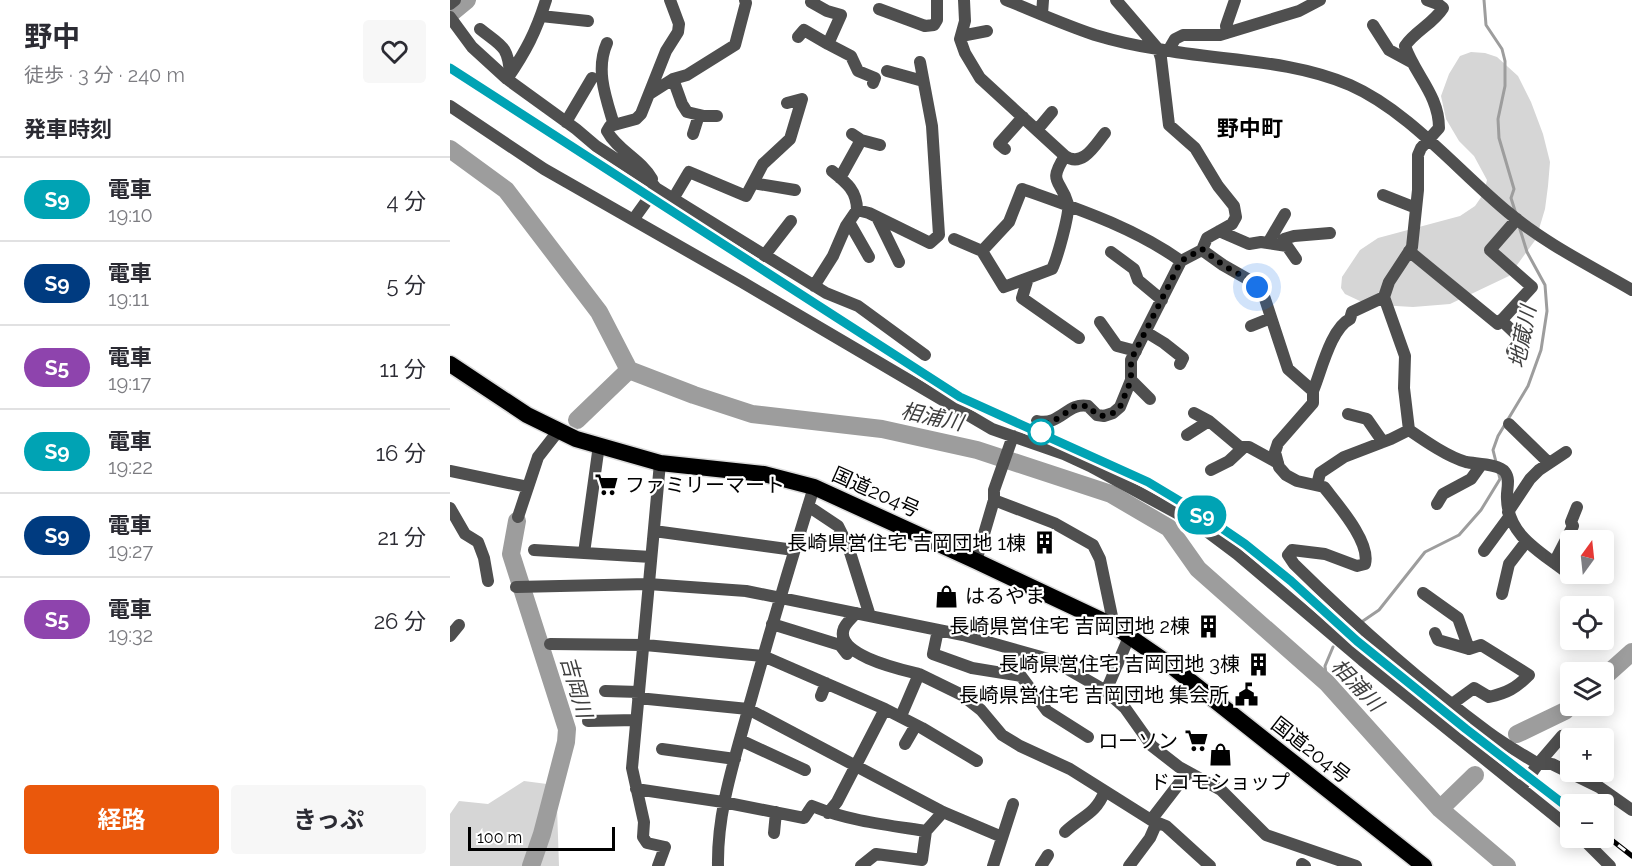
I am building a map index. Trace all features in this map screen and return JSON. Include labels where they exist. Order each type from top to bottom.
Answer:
[{"type":"highway","name":"国道204号","points":[[450,364],[526,415],[576,439],[660,463],[764,474],[814,487],[1114,626],[1165,661],[1424,866]]},
{"type":"street","points":[[450,4],[455,0]]},
{"type":"street","points":[[508,76],[526,50],[546,0]]},
{"type":"street","points":[[656,188],[650,175],[636,159],[610,137],[607,131],[610,126],[636,119],[641,114],[666,51],[678,32],[679,24],[670,0]]},
{"type":"street","points":[[651,93],[674,79],[687,75],[735,45],[745,0]]},
{"type":"street","points":[[879,9],[925,26],[934,25],[937,20],[937,0]]},
{"type":"street","points":[[964,0],[966,21],[960,39],[965,53],[980,78],[1071,160],[1078,161],[1085,157],[1105,133]]},
{"type":"street","points":[[1008,0],[1096,35],[1163,50],[1288,68],[1350,85],[1382,102],[1517,219],[1543,238],[1632,290]]},
{"type":"street","points":[[1042,14],[1043,0]]},
{"type":"street","points":[[1116,0],[1163,50]]},
{"type":"street","points":[[1227,33],[1235,0]]},
{"type":"street","points":[[1037,421],[1046,423],[1059,418],[1075,406],[1088,406],[1097,415],[1104,416],[1120,407],[1131,380],[1131,360],[1181,261],[1202,249],[1207,238],[1232,224],[1236,217],[1234,206],[1218,186],[1195,148],[1169,125],[1161,58],[1163,50],[1183,35],[1220,35],[1299,11],[1320,0]]},
{"type":"street","points":[[1410,430],[1404,388],[1405,356],[1384,297],[1389,282],[1412,247],[1418,155],[1421,148],[1439,128],[1439,116],[1432,94],[1405,46],[1409,39],[1436,19],[1443,8],[1427,0]]},
{"type":"street","points":[[811,2],[841,15],[828,44]]},
{"type":"street","points":[[541,16],[588,21]]},
{"type":"street","points":[[450,17],[472,47],[596,147],[764,256],[826,293],[858,306],[925,355]]},
{"type":"street","points":[[1373,25],[1389,50],[1413,63]]},
{"type":"street","points":[[480,29],[505,49],[509,59],[508,76]]},
{"type":"street","points":[[798,38],[804,30],[851,56],[852,71],[875,78],[873,83]]},
{"type":"street","points":[[961,36],[987,31]]},
{"type":"street","points":[[607,44],[603,52],[601,70],[614,125]]},
{"type":"street","points":[[857,210],[877,217],[930,243],[939,235],[932,126],[920,62]]},
{"type":"street","points":[[887,71],[923,81]]},
{"type":"street","points":[[566,122],[592,78]]},
{"type":"street","points":[[674,79],[687,112],[717,116]]},
{"type":"street","points":[[673,199],[689,172],[746,196],[763,164],[790,139],[802,99],[787,103]]},
{"type":"street","points":[[450,106],[544,169],[992,429],[1064,454],[1090,466],[1197,524],[1237,554],[1362,660],[1560,820]]},
{"type":"street","points":[[1037,130],[1052,112]]},
{"type":"street","points":[[693,134],[699,115]]},
{"type":"street","points":[[1005,149],[999,144],[1023,117]]},
{"type":"street","points":[[814,286],[857,210],[857,198],[850,186],[836,175],[857,137],[880,145]]},
{"type":"street","points":[[954,239],[982,251],[1004,287],[1052,269],[1057,258],[1069,205],[1056,180],[1057,169],[1065,156]]},
{"type":"street","points":[[753,183],[795,190]]},
{"type":"street","points":[[633,220],[656,188]]},
{"type":"street","points":[[982,251],[1009,222],[1022,189],[1130,230],[1156,243],[1181,261]]},
{"type":"street","points":[[1383,195],[1416,208]]},
{"type":"street","points":[[1268,243],[1285,214]]},
{"type":"street","points":[[877,217],[899,262]]},
{"type":"street","points":[[1409,251],[1477,312],[1498,324],[1532,287],[1490,250],[1517,219]]},
{"type":"street","points":[[764,256],[791,221]]},
{"type":"street","points":[[849,222],[869,257]]},
{"type":"street","points":[[1219,231],[1249,244],[1262,242],[1287,246],[1296,259]]},
{"type":"street","points":[[1282,245],[1284,239],[1294,236],[1330,233]]},
{"type":"street","points":[[1202,249],[1223,265],[1251,281],[1264,296],[1288,369],[1313,391]]},
{"type":"street","points":[[1111,252],[1120,263],[1134,269],[1138,280],[1162,300]]},
{"type":"street","points":[[1028,278],[1022,298],[1079,338]]},
{"type":"street","points":[[1384,297],[1352,312],[1350,319],[1342,322],[1313,391],[1312,404],[1278,443],[1275,452],[1278,463],[1286,475],[1296,481],[1324,488],[1362,541],[1367,558],[1365,564],[1357,566],[1325,554],[1292,550],[1288,555],[1294,564],[1347,615],[1490,734],[1538,764],[1552,764],[1599,786],[1632,810]]},
{"type":"street","points":[[1251,326],[1271,318]]},
{"type":"street","points":[[1501,320],[1521,339],[1512,351]]},
{"type":"street","points":[[1100,322],[1118,346],[1136,351]]},
{"type":"street","points":[[1146,332],[1183,358],[1180,363]]},
{"type":"street","points":[[1131,380],[1150,399]]},
{"type":"street","points":[[1194,413],[1209,421],[1240,447],[1249,447],[1278,463]]},
{"type":"street","points":[[1348,414],[1366,419],[1383,442]]},
{"type":"street","points":[[1187,435],[1209,421]]},
{"type":"street","points":[[1509,424],[1549,463]]},
{"type":"street","points":[[518,518],[538,457],[559,430]]},
{"type":"street","points":[[1317,485],[1320,472],[1344,457],[1410,430]]},
{"type":"street","points":[[1410,430],[1462,461],[1500,468],[1506,473],[1509,480],[1506,497],[1508,514],[1526,542],[1560,567]]},
{"type":"street","points":[[976,561],[1013,436]]},
{"type":"street","points":[[584,553],[598,445]]},
{"type":"street","points":[[1211,470],[1229,461],[1244,447]]},
{"type":"street","points":[[1484,551],[1530,479],[1566,452]]},
{"type":"street","points":[[658,866],[665,847],[647,843],[643,837],[644,822],[632,768],[660,463]]},
{"type":"street","points":[[1437,504],[1443,494],[1471,478],[1481,465]]},
{"type":"street","points":[[450,471],[528,487]]},
{"type":"street","points":[[718,866],[718,842],[723,802],[772,624],[814,487]]},
{"type":"street","points":[[994,495],[1054,523],[1093,545],[1100,559],[1114,626]]},
{"type":"street","points":[[808,506],[838,526],[848,546],[870,616]]},
{"type":"street","points":[[1554,563],[1573,526],[1571,522],[1578,507]]},
{"type":"street","points":[[450,508],[465,534],[478,542],[489,581]]},
{"type":"street","points":[[654,531],[794,550]]},
{"type":"street","points":[[1502,594],[1509,564],[1526,542]]},
{"type":"street","points":[[534,550],[651,557]]},
{"type":"street","points":[[516,586],[648,584],[746,591],[938,630],[1052,660],[1106,691],[1125,708],[1152,746],[1188,772],[1221,790],[1266,835],[1356,866]]},
{"type":"street","points":[[1429,593],[1458,618],[1469,649]]},
{"type":"street","points":[[856,613],[844,627],[845,642],[870,660],[893,663],[915,676],[962,695],[981,710],[1002,735],[1070,769],[1154,821],[1166,826],[1210,866]]},
{"type":"street","points":[[772,624],[840,645],[855,659],[881,670],[915,676]]},
{"type":"street","points":[[450,636],[459,626]]},
{"type":"street","points":[[938,630],[933,654],[972,668],[1021,676],[1047,711],[1088,737]]},
{"type":"street","points":[[1435,633],[1438,640],[1469,649],[1481,645],[1531,674],[1518,687],[1500,694],[1489,697],[1474,688],[1452,704]]},
{"type":"street","points":[[1106,691],[1129,637]]},
{"type":"street","points":[[550,644],[645,645],[763,656],[901,716],[977,760]]},
{"type":"street","points":[[901,716],[915,676]]},
{"type":"street","points":[[821,696],[826,683]]},
{"type":"street","points":[[605,691],[748,709],[943,812],[1002,837]]},
{"type":"street","points":[[828,813],[837,802],[885,709]]},
{"type":"street","points":[[588,721],[636,720]]},
{"type":"street","points":[[905,744],[916,725]]},
{"type":"street","points":[[1521,788],[1560,738]]},
{"type":"street","points":[[740,740],[805,770]]},
{"type":"street","points":[[662,749],[735,759]]},
{"type":"street","points":[[1129,866],[1150,838],[1154,821],[1188,772]]},
{"type":"street","points":[[636,789],[723,802],[804,818],[812,806],[828,813],[864,822],[926,831]]},
{"type":"street","points":[[1065,831],[1094,810],[1105,791]]},
{"type":"street","points":[[993,866],[1013,804]]},
{"type":"street","points":[[774,833],[776,812]]},
{"type":"street","points":[[861,866],[876,854],[922,860],[926,831],[943,812]]},
{"type":"street","points":[[1592,848],[1610,866]]},
{"type":"shaded area","points":[[1471,52],[1497,57],[1518,76],[1543,134],[1550,162],[1545,209],[1536,239],[1509,276],[1450,304],[1413,307],[1379,305],[1362,302],[1345,294],[1341,288],[1342,277],[1360,250],[1378,238],[1460,216],[1475,206],[1484,193],[1487,180],[1474,156],[1459,141],[1446,119],[1441,96],[1449,74],[1460,56]]},
{"type":"shaded area","points":[[524,781],[547,784],[557,807],[559,866],[450,866],[450,814],[459,801],[488,804]]},
{"type":"waterway","points":[[450,14],[467,0]]},
{"type":"waterway","name":"地蔵川","points":[[1484,0],[1486,25],[1502,49],[1505,61],[1505,86],[1498,119],[1499,138],[1514,189],[1511,198],[1516,214]]},
{"type":"waterway","name":"相浦川","points":[[450,149],[506,190],[599,312],[629,370],[752,414],[882,429],[977,450],[1111,494],[1169,528],[1198,569],[1327,683],[1440,809],[1507,866]]},
{"type":"waterway","name":"地蔵川","points":[[1496,462],[1493,450],[1498,436],[1528,386],[1541,350],[1547,311],[1545,285],[1527,252],[1519,226]]},
{"type":"waterway","name":"吉岡川","points":[[577,420],[629,370]]},
{"type":"waterway","name":"地蔵川","points":[[1360,623],[1379,610],[1425,552],[1459,535],[1481,510],[1500,479],[1498,471]]},
{"type":"waterway","name":"吉岡川","points":[[517,521],[511,554],[567,729],[566,742],[542,834],[531,866]]},
{"type":"waterway","name":"地蔵川","points":[[1327,683],[1325,666],[1333,647]]},
{"type":"waterway","points":[[1614,668],[1632,652]]},
{"type":"waterway","points":[[1517,734],[1560,713]]},
{"type":"waterway","points":[[1440,809],[1475,775]]},
{"type":"railway","points":[[450,68],[960,397],[1148,482],[1199,512],[1245,544],[1291,581],[1357,641],[1560,801]]},
{"type":"railway","points":[[1614,842],[1632,856]]},
{"type":"train","name":"S9","points":[[450,68],[960,397],[1148,482],[1198,512],[1245,544],[1291,581],[1357,641],[1560,801]]},
{"type":"place","name":"ファミリーマート","points":[[607,485]]},
{"type":"place","name":"長崎県営住宅 吉岡団地 1棟","points":[[1044,543]]},
{"type":"place","name":"はるやま","points":[[947,596]]},
{"type":"place","name":"長崎県営住宅 吉岡団地 2棟","points":[[1208,626]]},
{"type":"place","name":"長崎県営住宅 吉岡団地 3棟","points":[[1258,664]]},
{"type":"place","name":"長崎県営住宅 吉岡団地 集会所","points":[[1247,695]]},
{"type":"place","name":"ローソン","points":[[1196,741]]},
{"type":"place","name":"ドコモショップ","points":[[1220,755]]},
{"type":"district","name":"野中町","points":[[1250,128]]},
{"type":"route","points":[[1041,432],[1046,423],[1059,418],[1075,406],[1088,406],[1097,415],[1104,416],[1120,407],[1131,380],[1131,360],[1181,261],[1202,249],[1257,287]]}]
